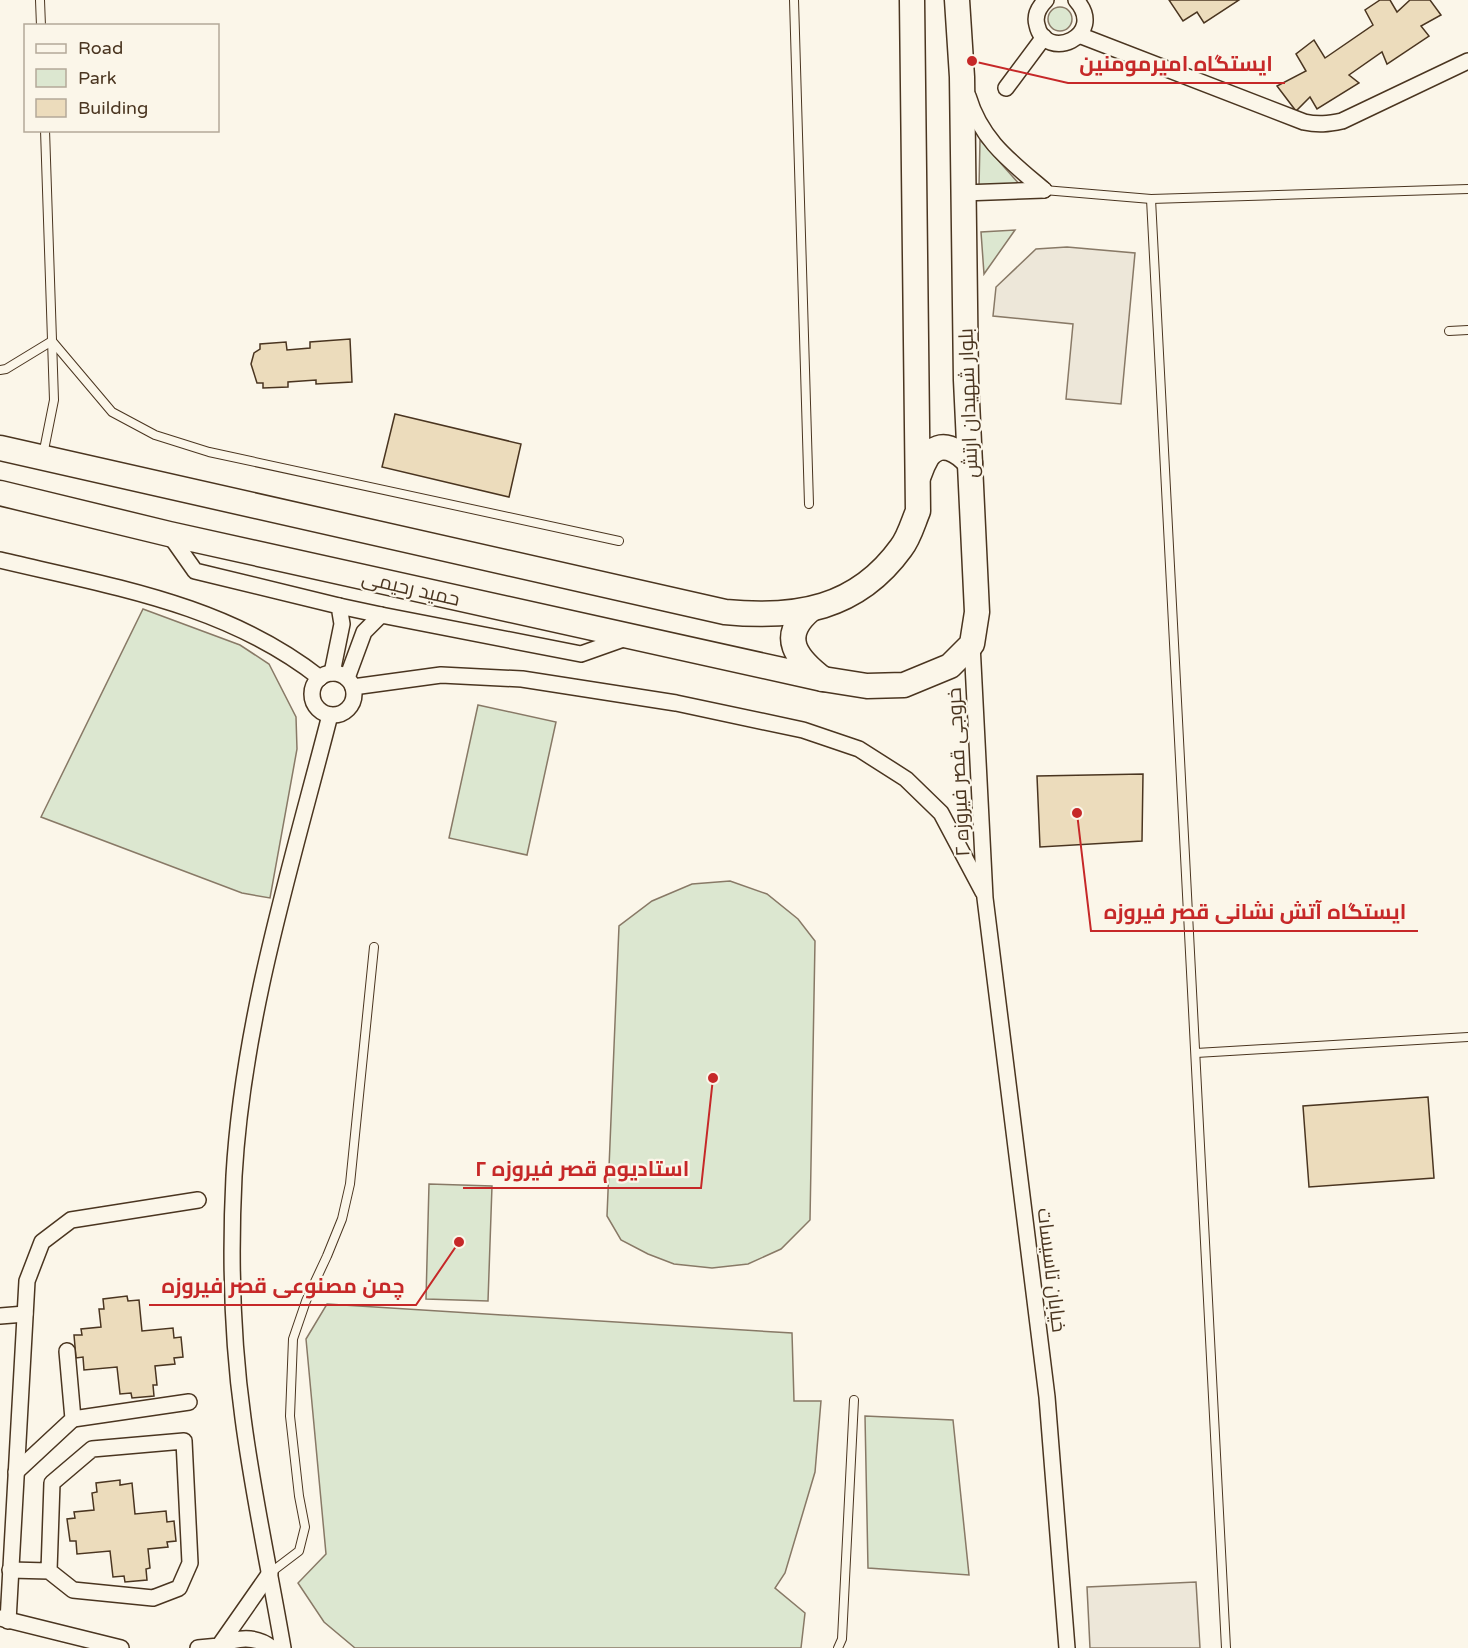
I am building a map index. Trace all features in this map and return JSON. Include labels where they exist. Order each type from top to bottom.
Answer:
[{"type":"main road","points":[[0,448],[725,612],[758,615],[810,610],[842,600],[879,574],[903,546],[918,511],[912,0]]},
{"type":"main road","name":"بلوار شهیدان ارتش","points":[[957,0],[962,77],[966,380],[977,612],[972,644]]},
{"type":"main road","points":[[919,475],[928,456],[936,450],[947,447],[960,452],[970,463]]},
{"type":"main road","name":"حمید رحیمی","points":[[0,493],[169,534],[823,679]]},
{"type":"main road","points":[[810,610],[795,628],[792,642],[808,667],[823,679],[867,686],[904,685],[950,666],[972,644]]},
{"type":"street","points":[[1046,0],[1039,7],[1036,15],[1039,31],[1044,37],[1058,44],[1066,43],[1079,35],[1085,21],[1082,2]]},
{"type":"street","points":[[1079,35],[1304,122],[1316,124],[1329,124],[1350,118],[1468,61]]},
{"type":"street","points":[[1006,88],[1044,37]]},
{"type":"street","points":[[962,77],[971,107],[986,136],[1044,189]]},
{"type":"street","points":[[963,193],[1044,189]]},
{"type":"street","points":[[169,534],[195,571],[339,606],[581,654],[631,637]]},
{"type":"street","points":[[0,560],[150,595],[228,622],[326,676],[350,682],[441,675],[522,679],[676,703],[803,730],[859,749],[906,779],[941,813],[985,898]]},
{"type":"street","points":[[339,606],[342,624],[326,676],[315,683],[312,696],[317,709],[330,716],[344,713],[353,702],[350,682],[364,632],[381,615]]},
{"type":"street","name":"خروجی قصر فیروزه ۲","points":[[972,644],[985,898]]},
{"type":"street","points":[[283,1648],[243,1418],[235,1325],[234,1176],[242,1092],[258,1003],[274,931],[330,716]]},
{"type":"street","name":"خیابان تاسیسات","points":[[985,898],[1047,1397],[1067,1648]]},
{"type":"street","points":[[121,1648],[4,1619],[10,1570],[27,1281],[42,1242],[71,1220],[198,1200]]},
{"type":"street","points":[[0,1316],[25,1314]]},
{"type":"street","points":[[67,1351],[74,1419]]},
{"type":"street","points":[[16,1472],[74,1419],[189,1402]]},
{"type":"street","points":[[10,1570],[50,1571],[73,1590],[153,1598],[179,1588],[190,1563],[184,1441],[92,1449],[52,1483],[50,1571]]},
{"type":"street","points":[[218,1647],[270,1573]]},
{"type":"street","points":[[198,1648],[218,1647],[231,1640],[244,1638],[257,1640],[272,1648]]},
{"type":"lane","points":[[40,0],[41,24]]},
{"type":"lane","points":[[794,0],[808,504]]},
{"type":"lane","points":[[43,457],[54,400],[45,132]]},
{"type":"lane","points":[[1044,189],[1151,199],[1468,189]]},
{"type":"lane","points":[[1151,199],[1226,1648]]},
{"type":"lane","points":[[1449,331],[1468,330]]},
{"type":"lane","points":[[0,370],[6,369],[52,341]]},
{"type":"lane","points":[[52,341],[112,412],[155,435],[209,452],[619,541]]},
{"type":"lane","points":[[270,1573],[299,1551],[305,1527],[290,1416],[293,1339],[306,1301],[342,1219],[351,1184],[374,947]]},
{"type":"lane","points":[[1196,1053],[1468,1037]]},
{"type":"lane","points":[[838,1648],[842,1639],[854,1400]]},
{"type":"green space","points":[[1060,7],[1069,10],[1072,19],[1069,28],[1060,31],[1051,28],[1048,19],[1051,10]]},
{"type":"green space","points":[[980,140],[1021,186],[979,188]]},
{"type":"green space","points":[[1015,230],[984,274],[981,232]]},
{"type":"green space","points":[[143,609],[240,645],[269,664],[296,717],[297,749],[270,898],[242,893],[41,817]]},
{"type":"green space","points":[[478,705],[556,722],[527,855],[449,838]]},
{"type":"green space","points":[[730,881],[767,894],[798,919],[815,941],[810,1220],[781,1249],[748,1264],[712,1268],[674,1264],[648,1254],[621,1240],[607,1216],[619,926],[652,901],[692,884]]},
{"type":"green space","points":[[429,1184],[492,1186],[488,1301],[426,1299]]},
{"type":"green space","points":[[327,1304],[792,1333],[794,1401],[821,1401],[815,1472],[785,1573],[775,1588],[805,1613],[801,1648],[355,1648],[324,1622],[298,1583],[326,1554],[306,1339]]},
{"type":"green space","points":[[865,1416],[953,1420],[969,1575],[868,1568]]},
{"type":"shaded area","points":[[1067,247],[1135,253],[1121,404],[1066,399],[1073,324],[993,316],[996,287],[1036,249]]},
{"type":"shaded area","points":[[1196,1582],[1200,1648],[1090,1648],[1087,1587]]},
{"type":"building","points":[[1169,0],[1239,0],[1204,23],[1197,12],[1183,21]]},
{"type":"building","points":[[1380,0],[1390,0],[1397,12],[1410,0],[1430,0],[1441,15],[1421,26],[1429,36],[1387,64],[1382,52],[1349,75],[1359,83],[1317,109],[1310,97],[1296,111],[1277,86],[1306,71],[1296,54],[1314,40],[1325,58],[1373,25],[1365,10]]},
{"type":"building","points":[[350,339],[352,382],[316,384],[316,380],[288,382],[288,387],[263,388],[263,383],[257,383],[251,364],[254,353],[260,349],[260,344],[286,342],[287,350],[310,348],[310,342]]},
{"type":"building","points":[[395,414],[521,444],[509,497],[382,467]]},
{"type":"building","points":[[1143,774],[1142,841],[1040,847],[1037,776]]},
{"type":"building","points":[[1428,1097],[1434,1178],[1309,1187],[1303,1106]]},
{"type":"building","points":[[127,1296],[128,1301],[139,1300],[142,1331],[173,1328],[174,1338],[181,1337],[183,1357],[174,1358],[175,1364],[155,1366],[157,1385],[153,1385],[154,1396],[132,1398],[131,1393],[120,1394],[117,1367],[84,1370],[83,1357],[76,1358],[74,1335],[82,1335],[81,1329],[101,1327],[99,1309],[104,1309],[103,1299]]},
{"type":"building","points":[[120,1480],[120,1485],[132,1483],[135,1514],[166,1511],[167,1522],[174,1521],[176,1541],[167,1542],[168,1547],[148,1549],[150,1568],[146,1569],[147,1580],[125,1582],[124,1576],[113,1577],[110,1551],[77,1554],[76,1541],[70,1541],[67,1519],[75,1518],[74,1512],[94,1510],[92,1493],[97,1492],[96,1483]]},
{"type":"place","name":"ایستگاه امیرمومنین","points":[[972,61]]},
{"type":"place","name":"ایستگاه آتش نشانی قصر فیروزه","points":[[1077,813]]},
{"type":"place","name":"استادیوم قصر فیروزه ۲","points":[[713,1078]]},
{"type":"place","name":"چمن مصنوعی قصر فیروزه","points":[[459,1242]]}]
